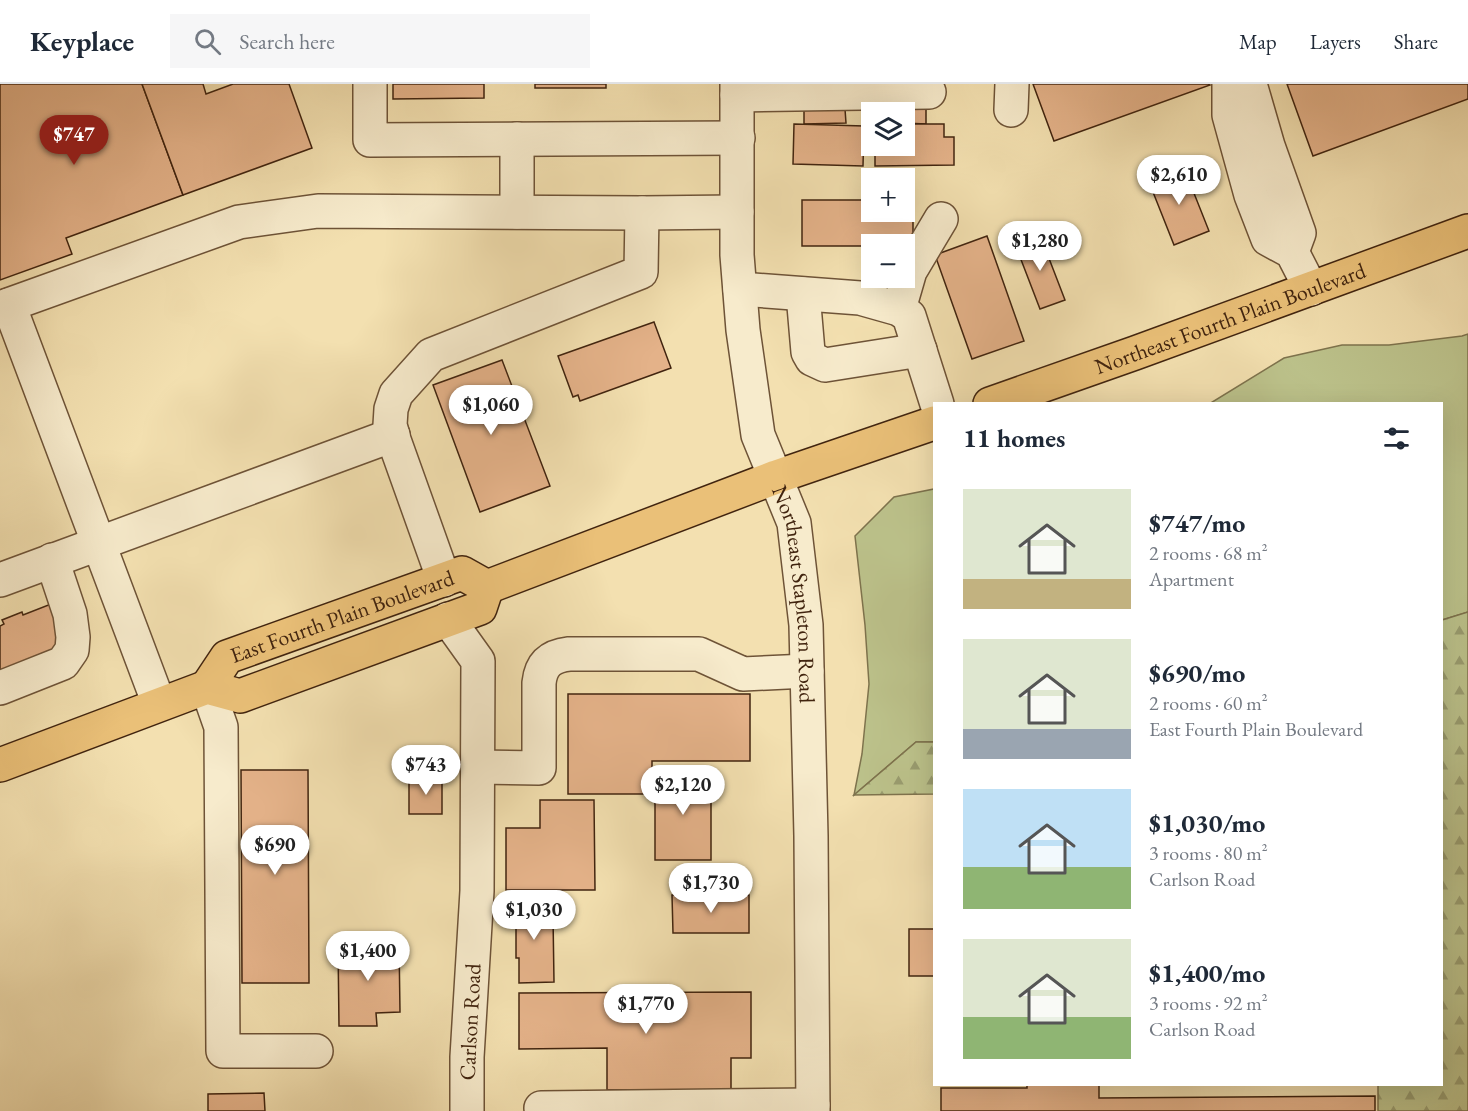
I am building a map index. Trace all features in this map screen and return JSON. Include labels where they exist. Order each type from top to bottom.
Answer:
[{"type":"main road","name":"Northeast Fourth Plain Boulevard","points":[[996,402],[1468,231]]},
{"type":"main road","points":[[776,477],[933,423]]},
{"type":"main road","name":"East Fourth Plain Boulevard","points":[[487,587],[776,477]]},
{"type":"main road","name":"East Fourth Plain Boulevard","points":[[207,687],[227,657],[462,573],[487,587]]},
{"type":"main road","name":"East Fourth Plain Boulevard","points":[[0,765],[207,687],[240,696],[480,608],[487,587]]},
{"type":"street","points":[[370,84],[370,140],[738,138]]},
{"type":"street","points":[[1229,84],[1229,115],[1251,195],[1268,239],[1292,252],[1311,289]]},
{"type":"street","points":[[1250,84],[1268,146],[1299,233],[1292,252]]},
{"type":"street","points":[[737,89],[929,92]]},
{"type":"street","name":"Northeast Stapleton Road","points":[[737,89],[737,255],[744,341],[758,435],[794,523],[806,625],[811,836],[813,1108]]},
{"type":"street","points":[[517,139],[517,212]]},
{"type":"street","points":[[159,704],[99,543],[5,307],[239,222],[318,211],[737,212]]},
{"type":"street","points":[[444,580],[390,425],[391,409],[396,394],[431,355],[641,272],[642,213]]},
{"type":"street","points":[[899,309],[910,271],[941,219]]},
{"type":"street","points":[[740,289],[860,298],[899,309],[909,316],[936,402]]},
{"type":"street","points":[[803,294],[808,352],[812,359],[825,365],[920,350]]},
{"type":"street","points":[[0,580],[393,435]]},
{"type":"street","points":[[0,688],[63,663],[72,650],[70,614],[52,560]]},
{"type":"street","name":"Carlson Road","points":[[448,619],[478,661],[477,891],[466,1057],[467,1111]]},
{"type":"street","points":[[477,767],[539,768],[538,683],[544,665],[560,655],[699,654],[743,674],[807,671]]},
{"type":"street","points":[[207,687],[221,727],[223,1051],[316,1051]]},
{"type":"street","points":[[540,1108],[813,1108]]},
{"type":"green space","points":[[1468,334],[1468,612],[1443,620],[1443,402],[1212,402],[1284,358],[1342,345],[1389,345]]},
{"type":"green space","points":[[933,489],[933,742],[916,742],[854,795],[862,754],[869,684],[855,536],[894,497]]},
{"type":"green space","points":[[1468,612],[1468,1111],[1378,1111],[1378,1086],[1443,1086],[1443,620]]},
{"type":"green space","points":[[916,742],[933,742],[933,794],[854,795]]},
{"type":"building","points":[[0,84],[142,84],[183,195],[66,238],[72,254],[0,280]]},
{"type":"building","points":[[142,84],[203,84],[206,94],[233,84],[289,84],[312,148],[183,195]]},
{"type":"building","points":[[393,84],[484,84],[484,98],[393,99]]},
{"type":"building","points":[[535,84],[606,84],[606,88],[535,88]]},
{"type":"building","points":[[1033,84],[1209,84],[1210,85],[1054,141]]},
{"type":"building","points":[[1287,84],[1468,84],[1468,99],[1313,156]]},
{"type":"building","points":[[845,109],[846,123],[804,124],[804,110]]},
{"type":"building","points":[[915,109],[926,109],[926,124],[915,124]]},
{"type":"building","points":[[794,124],[861,126],[863,166],[793,164]]},
{"type":"building","points":[[915,124],[944,124],[944,137],[954,137],[954,165],[875,166],[875,156],[915,156]]},
{"type":"building","points":[[1184,168],[1209,231],[1174,245],[1149,182]]},
{"type":"building","points":[[802,200],[861,200],[861,222],[913,222],[913,234],[861,234],[861,246],[802,246]]},
{"type":"building","points":[[1040,235],[1065,300],[1040,309],[1015,244]]},
{"type":"building","points":[[987,236],[1024,341],[972,359],[935,255]]},
{"type":"building","points":[[654,322],[671,368],[580,401],[578,395],[573,397],[558,356]]},
{"type":"building","points":[[502,360],[550,486],[480,512],[433,385]]},
{"type":"building","points":[[51,604],[62,652],[0,682],[0,626],[4,624],[2,620]]},
{"type":"building","points":[[568,694],[750,694],[750,761],[652,761],[652,794],[568,794]]},
{"type":"building","points":[[241,770],[308,770],[309,983],[242,983]]},
{"type":"building","points":[[655,772],[711,772],[711,860],[655,860]]},
{"type":"building","points":[[442,778],[442,814],[409,814],[409,779]]},
{"type":"building","points":[[540,800],[594,800],[595,890],[506,890],[506,828],[540,828]]},
{"type":"building","points":[[672,895],[749,895],[749,933],[673,933]]},
{"type":"building","points":[[516,898],[547,898],[547,916],[553,916],[554,982],[519,983],[519,958],[516,958],[516,916],[514,916]]},
{"type":"building","points":[[909,929],[933,929],[933,976],[909,976]]},
{"type":"building","points":[[399,942],[400,1012],[376,1013],[377,1026],[339,1026],[338,944]]},
{"type":"building","points":[[751,992],[751,1058],[731,1058],[731,1090],[607,1090],[607,1048],[519,1049],[519,993]]},
{"type":"building","points":[[1027,1086],[1099,1086],[1099,1098],[1375,1096],[1375,1111],[941,1111],[941,1088],[1027,1088]]},
{"type":"building","points":[[264,1093],[265,1111],[208,1111],[208,1094]]}]
